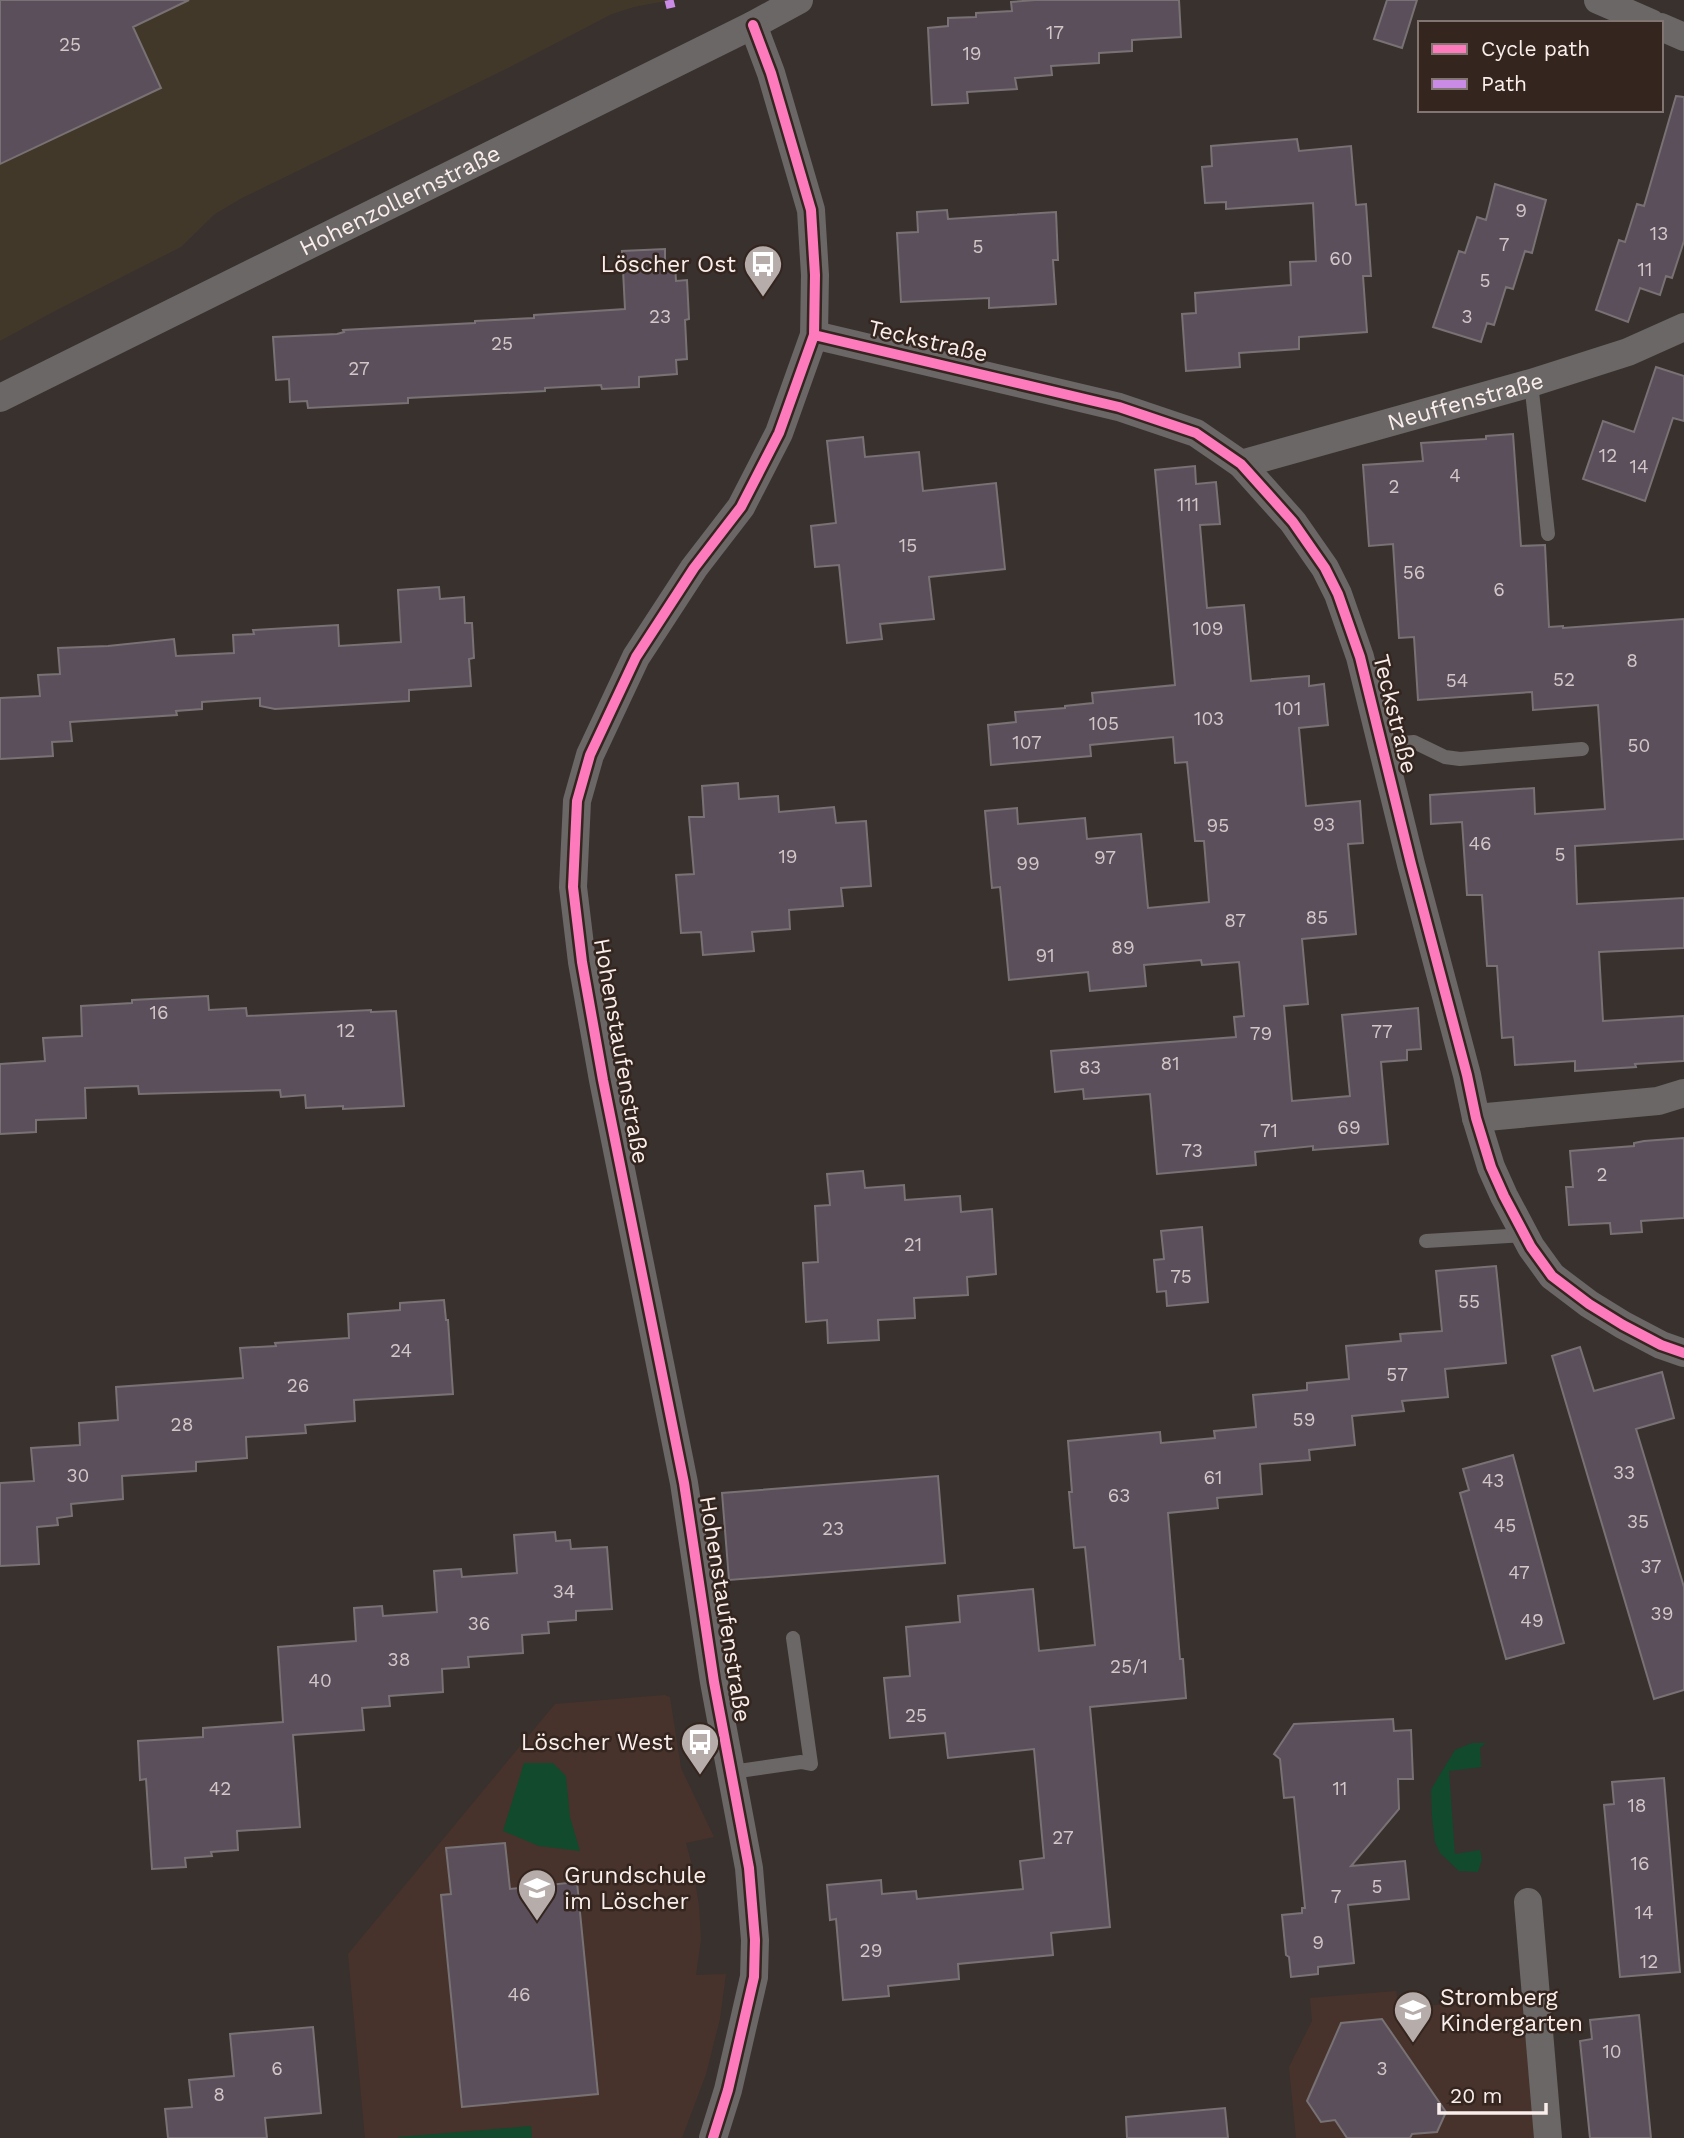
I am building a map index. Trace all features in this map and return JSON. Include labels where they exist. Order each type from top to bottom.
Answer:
[{"type":"street","name":"Hohenzollernstraße","points":[[0,398],[799,0]]},
{"type":"street","points":[[1598,0],[1646,21]]},
{"type":"street","name":"Hohenstaufenstraße","points":[[713,2138],[728,2090],[754,1977],[755,1940],[751,1879],[715,1682],[684,1483],[603,1080],[582,962],[573,887],[577,801],[590,755],[636,657],[694,568],[741,507],[779,433],[814,335],[815,275],[811,210],[771,73],[753,25]]},
{"type":"street","points":[[1663,28],[1684,37]]},
{"type":"street","name":"Neuffenstraße","points":[[1241,464],[1531,383],[1628,352],[1684,327]]},
{"type":"street","name":"Teckstraße","points":[[814,335],[1119,407],[1196,433],[1241,464],[1293,522],[1325,568],[1338,594],[1360,657],[1476,1118],[1492,1167],[1525,1235],[1552,1276],[1623,1325],[1661,1345],[1684,1353]]},
{"type":"street","points":[[1476,1118],[1658,1101],[1684,1093]]},
{"type":"street","points":[[1528,1902],[1548,2138]]},
{"type":"lane","points":[[1531,383],[1548,534]]},
{"type":"lane","points":[[1381,745],[1414,742],[1445,757],[1460,759],[1582,749]]},
{"type":"lane","points":[[1426,1241],[1525,1235]]},
{"type":"lane","points":[[732,1772],[801,1762],[811,1764],[793,1638]]},
{"type":"shaded area","points":[[0,0],[671,0],[612,14],[242,198],[215,214],[181,247],[0,341]]},
{"type":"shaded area","name":"Grundschule im Löscher","points":[[665,1695],[670,1697],[681,1768],[714,1837],[686,1843],[699,1905],[701,1940],[696,1975],[726,1974],[720,2019],[706,2074],[682,2138],[365,2138],[348,1954],[555,1704]]},
{"type":"shaded area","name":"Stromberg Kindergarten","points":[[1396,1991],[1399,2008],[1522,1998],[1535,2138],[1296,2138],[1289,2067],[1312,2021],[1310,1998]]},
{"type":"green space","points":[[1472,1743],[1486,1743],[1480,1748],[1481,1767],[1449,1771],[1455,1854],[1480,1850],[1482,1859],[1478,1872],[1459,1871],[1440,1853],[1435,1842],[1432,1817],[1431,1790],[1455,1750]]},
{"type":"green space","points":[[524,1763],[553,1763],[566,1776],[570,1817],[580,1851],[539,1846],[503,1831]]},
{"type":"green space","points":[[531,2126],[532,2138],[398,2138],[398,2137]]},
{"type":"building","points":[[0,0],[189,0],[133,27],[161,88],[0,164]]},
{"type":"building","points":[[1179,0],[1181,37],[1132,40],[1132,51],[1099,53],[1099,63],[1051,66],[1052,75],[1015,78],[1017,89],[967,92],[968,103],[932,105],[928,28],[948,26],[948,18],[1012,11],[1011,2]]},
{"type":"building","points":[[1387,0],[1417,0],[1402,48],[1374,39]]},
{"type":"building","points":[[1676,96],[1684,97],[1684,241],[1672,278],[1666,276],[1660,295],[1640,288],[1628,322],[1596,310],[1619,240],[1625,242],[1637,204],[1644,206]]},
{"type":"building","points":[[1297,139],[1299,151],[1351,146],[1356,205],[1366,204],[1371,276],[1363,276],[1367,332],[1299,337],[1299,349],[1239,353],[1240,367],[1186,371],[1182,314],[1196,313],[1195,293],[1291,285],[1290,262],[1316,261],[1313,203],[1226,209],[1226,202],[1205,203],[1202,167],[1212,166],[1211,146]]},
{"type":"building","points":[[1495,184],[1546,200],[1532,253],[1525,251],[1513,289],[1506,287],[1494,325],[1487,323],[1481,342],[1433,327],[1459,251],[1465,253],[1477,217],[1486,220]]},
{"type":"building","points":[[947,210],[948,219],[1056,212],[1058,260],[1053,260],[1056,304],[989,308],[989,298],[901,302],[897,233],[918,232],[917,212]]},
{"type":"building","points":[[665,249],[665,264],[675,264],[676,281],[687,280],[687,359],[676,360],[677,374],[639,377],[639,387],[602,389],[601,385],[545,388],[545,391],[408,398],[408,403],[308,408],[307,401],[290,402],[289,379],[276,380],[273,337],[625,309],[622,251]]},
{"type":"building","points":[[1656,367],[1684,376],[1684,421],[1673,418],[1645,501],[1583,479],[1603,421],[1634,432]]},
{"type":"building","points":[[1513,434],[1521,546],[1545,545],[1549,627],[1684,619],[1684,839],[1575,846],[1577,904],[1684,898],[1684,948],[1599,952],[1603,1021],[1684,1016],[1684,1061],[1575,1071],[1575,1061],[1515,1065],[1513,1037],[1502,1038],[1497,966],[1487,966],[1482,895],[1467,895],[1462,822],[1431,824],[1430,795],[1534,788],[1535,814],[1605,809],[1598,705],[1533,710],[1532,692],[1418,700],[1414,637],[1399,638],[1393,544],[1369,546],[1363,465],[1423,461],[1421,443],[1486,439],[1486,436]]},
{"type":"building","points":[[863,437],[865,457],[919,452],[923,491],[996,483],[1005,569],[929,577],[934,619],[880,624],[882,639],[847,643],[839,565],[815,567],[811,526],[836,523],[827,441]]},
{"type":"building","points":[[1195,466],[1196,484],[1216,482],[1220,524],[1200,525],[1207,608],[1244,605],[1251,681],[1309,676],[1309,686],[1324,684],[1328,725],[1299,728],[1306,806],[1360,801],[1363,843],[1348,844],[1356,934],[1302,939],[1308,1004],[1284,1006],[1292,1101],[1350,1096],[1342,1015],[1418,1008],[1421,1049],[1407,1050],[1407,1060],[1381,1062],[1388,1144],[1313,1150],[1313,1146],[1255,1152],[1256,1165],[1157,1174],[1150,1094],[1084,1099],[1083,1089],[1055,1092],[1051,1051],[1236,1037],[1234,1017],[1244,1016],[1239,962],[1202,965],[1201,960],[1144,965],[1146,986],[1090,991],[1088,972],[1009,980],[1000,887],[992,888],[985,811],[1017,808],[1018,824],[1085,818],[1087,839],[1141,834],[1148,908],[1209,902],[1204,841],[1195,841],[1187,762],[1175,763],[1173,737],[1090,745],[1091,756],[991,765],[988,725],[1016,722],[1015,712],[1093,703],[1092,693],[1175,685],[1155,470]]},
{"type":"building","points":[[439,587],[440,599],[464,597],[465,623],[472,623],[474,658],[469,659],[471,686],[409,690],[409,701],[275,709],[260,706],[260,698],[202,702],[202,709],[176,711],[177,715],[70,722],[72,741],[52,742],[53,756],[0,759],[0,698],[40,696],[38,675],[60,674],[58,648],[174,639],[176,656],[234,653],[233,635],[254,634],[253,630],[338,625],[339,646],[401,642],[398,590]]},
{"type":"building","points":[[738,783],[739,799],[778,796],[779,812],[834,807],[836,823],[866,821],[871,886],[841,888],[843,906],[789,910],[790,929],[752,932],[754,951],[703,955],[701,932],[681,933],[676,875],[694,874],[689,817],[704,817],[702,786]]},
{"type":"building","points":[[208,996],[209,1010],[246,1008],[247,1016],[396,1011],[404,1106],[306,1108],[305,1095],[281,1097],[280,1090],[139,1094],[138,1086],[85,1088],[86,1118],[36,1120],[36,1132],[0,1134],[0,1064],[45,1061],[43,1038],[82,1036],[81,1006]]},
{"type":"building","points":[[1684,1138],[1684,1218],[1641,1221],[1642,1232],[1611,1234],[1610,1223],[1569,1225],[1566,1187],[1573,1187],[1570,1151],[1634,1146],[1634,1143],[1644,1141]]},
{"type":"building","points":[[863,1171],[865,1188],[904,1185],[905,1200],[960,1196],[961,1212],[992,1209],[996,1274],[967,1277],[968,1295],[914,1298],[915,1318],[878,1320],[879,1340],[828,1343],[827,1320],[806,1322],[803,1263],[818,1262],[815,1206],[830,1205],[827,1174]]},
{"type":"building","points":[[1202,1227],[1208,1302],[1167,1306],[1166,1291],[1157,1292],[1154,1260],[1164,1259],[1161,1231]]},
{"type":"building","points":[[1496,1266],[1506,1363],[1445,1369],[1448,1397],[1402,1401],[1404,1411],[1352,1416],[1355,1445],[1309,1450],[1310,1460],[1260,1464],[1262,1494],[1217,1498],[1218,1508],[1168,1513],[1180,1659],[1183,1659],[1186,1698],[1090,1707],[1110,1927],[1051,1933],[1053,1955],[958,1964],[959,1979],[888,1986],[889,1996],[843,2000],[836,1919],[830,1920],[827,1885],[881,1880],[882,1894],[916,1891],[917,1899],[1023,1889],[1020,1861],[1044,1858],[1034,1749],[948,1758],[945,1733],[890,1738],[884,1678],[910,1676],[906,1627],[960,1622],[958,1596],[1033,1589],[1039,1651],[1095,1645],[1085,1547],[1074,1548],[1068,1441],[1160,1432],[1161,1443],[1215,1438],[1214,1431],[1256,1427],[1253,1395],[1307,1390],[1307,1383],[1349,1379],[1346,1346],[1401,1341],[1400,1334],[1442,1331],[1436,1271]]},
{"type":"building","points":[[444,1300],[453,1394],[354,1400],[355,1421],[305,1425],[306,1433],[246,1437],[247,1458],[196,1462],[196,1471],[122,1476],[123,1499],[71,1504],[72,1516],[57,1518],[58,1525],[37,1527],[39,1564],[0,1566],[0,1483],[34,1481],[31,1448],[80,1445],[79,1423],[118,1420],[116,1387],[243,1378],[240,1348],[349,1338],[348,1314],[400,1310],[400,1303]]},
{"type":"building","points":[[1580,1347],[1594,1391],[1662,1372],[1674,1418],[1636,1429],[1684,1587],[1684,1690],[1654,1699],[1552,1356]]},
{"type":"building","points":[[1513,1455],[1564,1643],[1506,1659],[1460,1493],[1469,1490],[1463,1469]]},
{"type":"building","points":[[938,1476],[945,1563],[729,1580],[722,1493]]},
{"type":"building","points":[[555,1532],[556,1541],[570,1540],[571,1549],[607,1547],[612,1609],[576,1611],[576,1620],[548,1622],[549,1633],[522,1635],[523,1653],[468,1657],[469,1667],[442,1669],[443,1692],[389,1696],[390,1706],[362,1708],[364,1730],[293,1735],[300,1827],[237,1831],[238,1850],[185,1858],[186,1867],[152,1869],[146,1779],[140,1780],[138,1741],[203,1737],[203,1728],[283,1722],[278,1647],[356,1641],[354,1608],[382,1606],[383,1616],[437,1612],[434,1571],[461,1569],[462,1577],[517,1573],[514,1535]]},
{"type":"building","points":[[1393,1719],[1394,1731],[1411,1730],[1413,1779],[1398,1779],[1399,1809],[1351,1866],[1405,1861],[1409,1899],[1348,1905],[1354,1963],[1318,1967],[1318,1974],[1291,1977],[1282,1915],[1302,1913],[1302,1908],[1305,1908],[1294,1797],[1284,1798],[1280,1759],[1274,1754],[1294,1724]]},
{"type":"building","points":[[1664,1778],[1680,1972],[1620,1977],[1604,1805],[1614,1804],[1612,1782]]},
{"type":"building","points":[[505,1843],[510,1889],[577,1882],[598,2094],[462,2107],[441,1895],[451,1894],[446,1848]]},
{"type":"building","points":[[1639,2015],[1651,2138],[1590,2138],[1580,2041],[1592,2039],[1590,2020]]},
{"type":"building","points":[[1382,2019],[1446,2112],[1437,2132],[1412,2134],[1410,2138],[1347,2138],[1335,2120],[1321,2122],[1307,2101],[1341,2023]]},
{"type":"building","points":[[313,2027],[321,2113],[265,2118],[267,2138],[168,2138],[165,2109],[192,2107],[189,2080],[234,2076],[230,2034]]},
{"type":"building","points":[[1225,2108],[1228,2138],[1127,2138],[1126,2117]]},
{"type":"marked path","points":[[669,0],[671,8]]},
{"type":"cycle path","points":[[713,2138],[728,2090],[754,1977],[755,1940],[749,1868],[714,1682],[684,1483],[603,1080],[582,962],[573,887],[577,801],[590,755],[636,657],[694,568],[741,507],[779,433],[814,335],[815,275],[811,210],[771,73],[753,25]]},
{"type":"cycle path","points":[[814,335],[1119,407],[1196,433],[1241,464],[1293,522],[1325,568],[1338,594],[1360,657],[1476,1118],[1491,1167],[1504,1196],[1531,1247],[1552,1276],[1623,1325],[1661,1345],[1684,1353]]},
{"type":"place","name":"Löscher Ost","points":[[763,298]]},
{"type":"place","name":"Löscher West","points":[[700,1776]]},
{"type":"place","name":"Grundschule im Löscher","points":[[537,1922]]},
{"type":"place","name":"Stromberg Kindergarten","points":[[1413,2044]]}]
